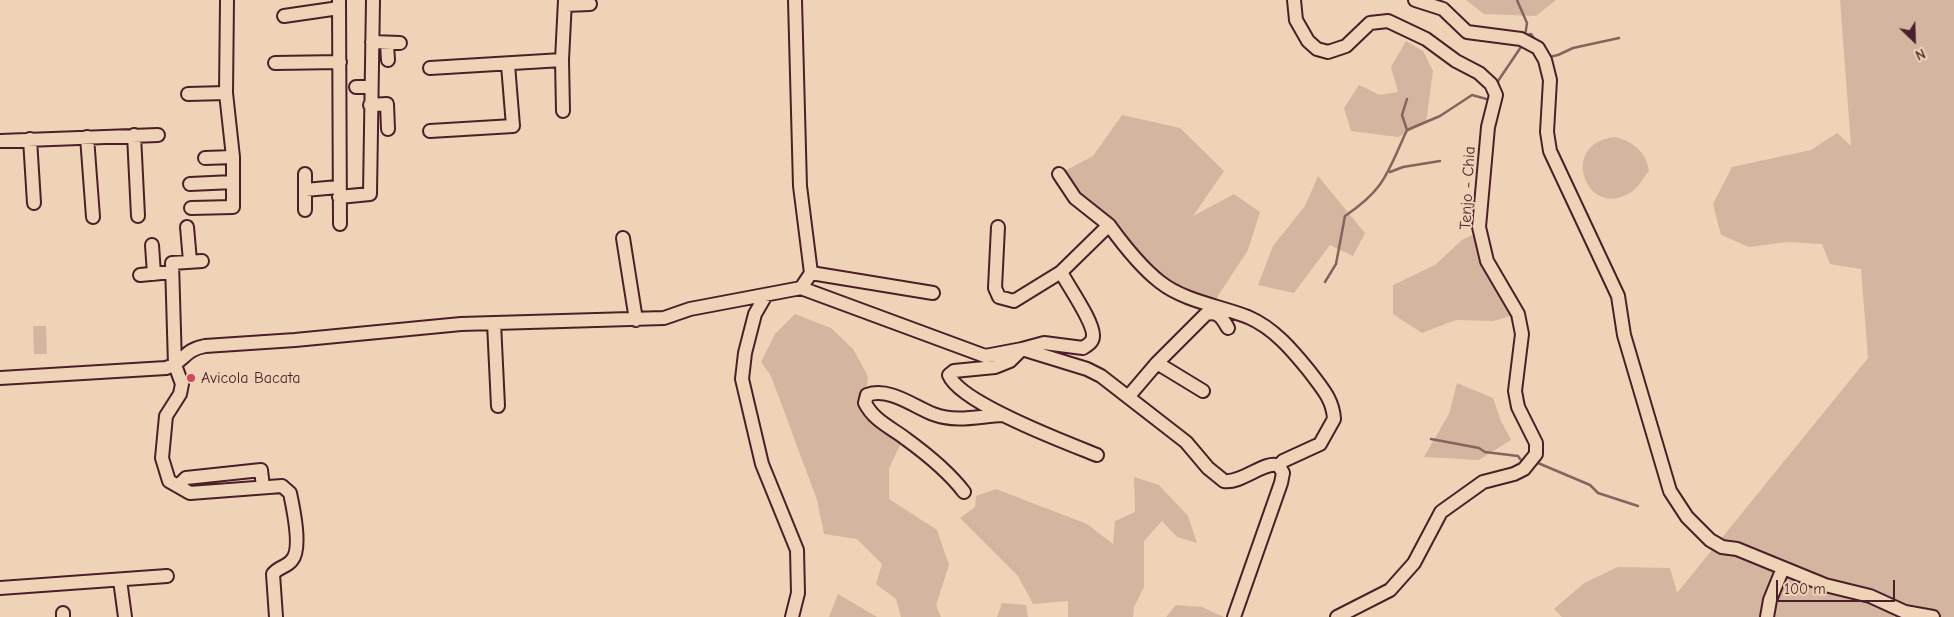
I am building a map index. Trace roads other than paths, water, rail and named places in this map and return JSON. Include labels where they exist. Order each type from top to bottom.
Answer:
[{"type":"street","points":[[191,208],[233,207],[232,157],[226,93],[227,0]]},
{"type":"street","points":[[305,190],[370,194],[370,87],[373,0]]},
{"type":"street","points":[[795,0],[800,186],[811,273],[801,288]]},
{"type":"street","name":"Tenjo - Chia","points":[[1294,0],[1296,20],[1308,41],[1317,49],[1328,52],[1346,46],[1370,23],[1388,20],[1426,39],[1456,60],[1480,73],[1491,84],[1496,95],[1488,128],[1479,227],[1487,261],[1518,314],[1522,334],[1515,391],[1518,407],[1536,443],[1536,454],[1524,469],[1514,474],[1483,482],[1442,512],[1414,563],[1390,590],[1337,617]]},
{"type":"street","points":[[1416,0],[1443,9],[1454,17],[1467,32],[1521,39],[1538,48],[1545,60],[1550,80],[1547,132],[1550,151],[1618,296],[1629,352],[1670,491],[1687,517],[1710,540],[1722,547],[1737,549],[1824,585],[1870,596],[1905,612],[1933,617]]},
{"type":"street","points":[[564,111],[562,60],[565,2],[590,4]]},
{"type":"street","points":[[284,16],[339,4],[338,192],[340,224]]},
{"type":"street","points":[[372,42],[393,44],[388,60]]},
{"type":"street","points":[[430,68],[508,65],[562,60]]},
{"type":"street","points":[[275,63],[340,62]]},
{"type":"street","points":[[430,131],[513,126],[508,65]]},
{"type":"street","points":[[356,87],[370,87]]},
{"type":"street","points":[[188,94],[226,93]]},
{"type":"street","points":[[370,105],[387,104],[388,129]]},
{"type":"street","points":[[0,141],[158,134]]},
{"type":"street","points":[[134,135],[138,216]]},
{"type":"street","points":[[86,137],[93,217]]},
{"type":"street","points":[[30,139],[34,203]]},
{"type":"street","points":[[205,158],[232,157]]},
{"type":"street","points":[[304,174],[305,210]]},
{"type":"street","points":[[1059,174],[1075,198],[1109,225],[1138,260],[1160,282],[1172,290],[1249,318],[1264,326],[1290,348],[1329,396],[1334,418],[1320,444],[1284,461],[1279,466]]},
{"type":"street","points":[[190,184],[233,182]]},
{"type":"street","points":[[998,227],[995,288],[998,297],[1014,301],[1061,272],[1109,225]]},
{"type":"street","points":[[187,228],[196,261],[172,263],[176,365],[182,384],[180,394],[166,416],[162,458],[169,481],[178,486],[186,478],[261,470],[262,487],[282,486],[290,493],[295,520],[296,554],[291,562],[273,574],[276,617]]},
{"type":"street","points":[[623,238],[636,320]]},
{"type":"street","points":[[152,245],[154,274]]},
{"type":"street","points":[[140,275],[172,272]]},
{"type":"street","points":[[0,378],[166,368],[176,365],[192,349],[204,346],[295,340],[460,324],[664,318],[690,309],[801,288],[985,356],[1044,343],[1083,348],[1091,342],[1094,336],[1085,312],[1061,272]]},
{"type":"street","points":[[811,273],[933,293]]},
{"type":"street","points":[[766,295],[755,314],[745,353],[742,379],[762,464],[797,550],[798,593],[792,617]]},
{"type":"street","points":[[750,298],[755,314]]},
{"type":"street","points":[[1128,397],[1157,363],[1206,314],[1214,312],[1219,314],[1228,328]]},
{"type":"street","points":[[494,323],[498,406]]},
{"type":"street","points":[[1022,349],[1088,369],[1186,442],[1208,468],[1224,481],[1237,480],[1270,465],[1279,466]]},
{"type":"street","points":[[1022,349],[1010,361],[995,367],[954,371],[949,375],[955,385],[976,401],[1097,456]]},
{"type":"street","points":[[1157,363],[1204,391]]},
{"type":"street","points":[[964,492],[939,464],[904,437],[883,424],[867,408],[865,403],[867,396],[875,393],[898,397],[934,414],[953,420],[1007,415]]},
{"type":"street","points":[[1234,617],[1281,483],[1283,473],[1279,466]]},
{"type":"street","points":[[1767,617],[1770,600],[1783,568]]},
{"type":"street","points":[[0,588],[167,576]]},
{"type":"street","points":[[120,580],[125,617]]},
{"type":"waterway","points":[[1517,0],[1527,23],[1525,36]]},
{"type":"waterway","points":[[1526,35],[1531,34],[1536,41]]},
{"type":"waterway","points":[[1549,57],[1573,48],[1619,38]]},
{"type":"waterway","points":[[1498,88],[1498,81],[1523,44]]},
{"type":"waterway","points":[[1325,282],[1336,264],[1345,216],[1369,197],[1384,179],[1407,130],[1440,116],[1472,95],[1490,100]]},
{"type":"waterway","points":[[1407,99],[1402,115],[1407,130]]},
{"type":"waterway","points":[[1390,172],[1403,167],[1440,161]]},
{"type":"waterway","points":[[1431,439],[1479,448],[1485,452],[1518,456],[1523,463]]},
{"type":"waterway","points":[[1534,465],[1538,463],[1590,485],[1598,493],[1638,506]]},
{"type":"place","name":"Avicola Bacata","points":[[191,378]]}]
